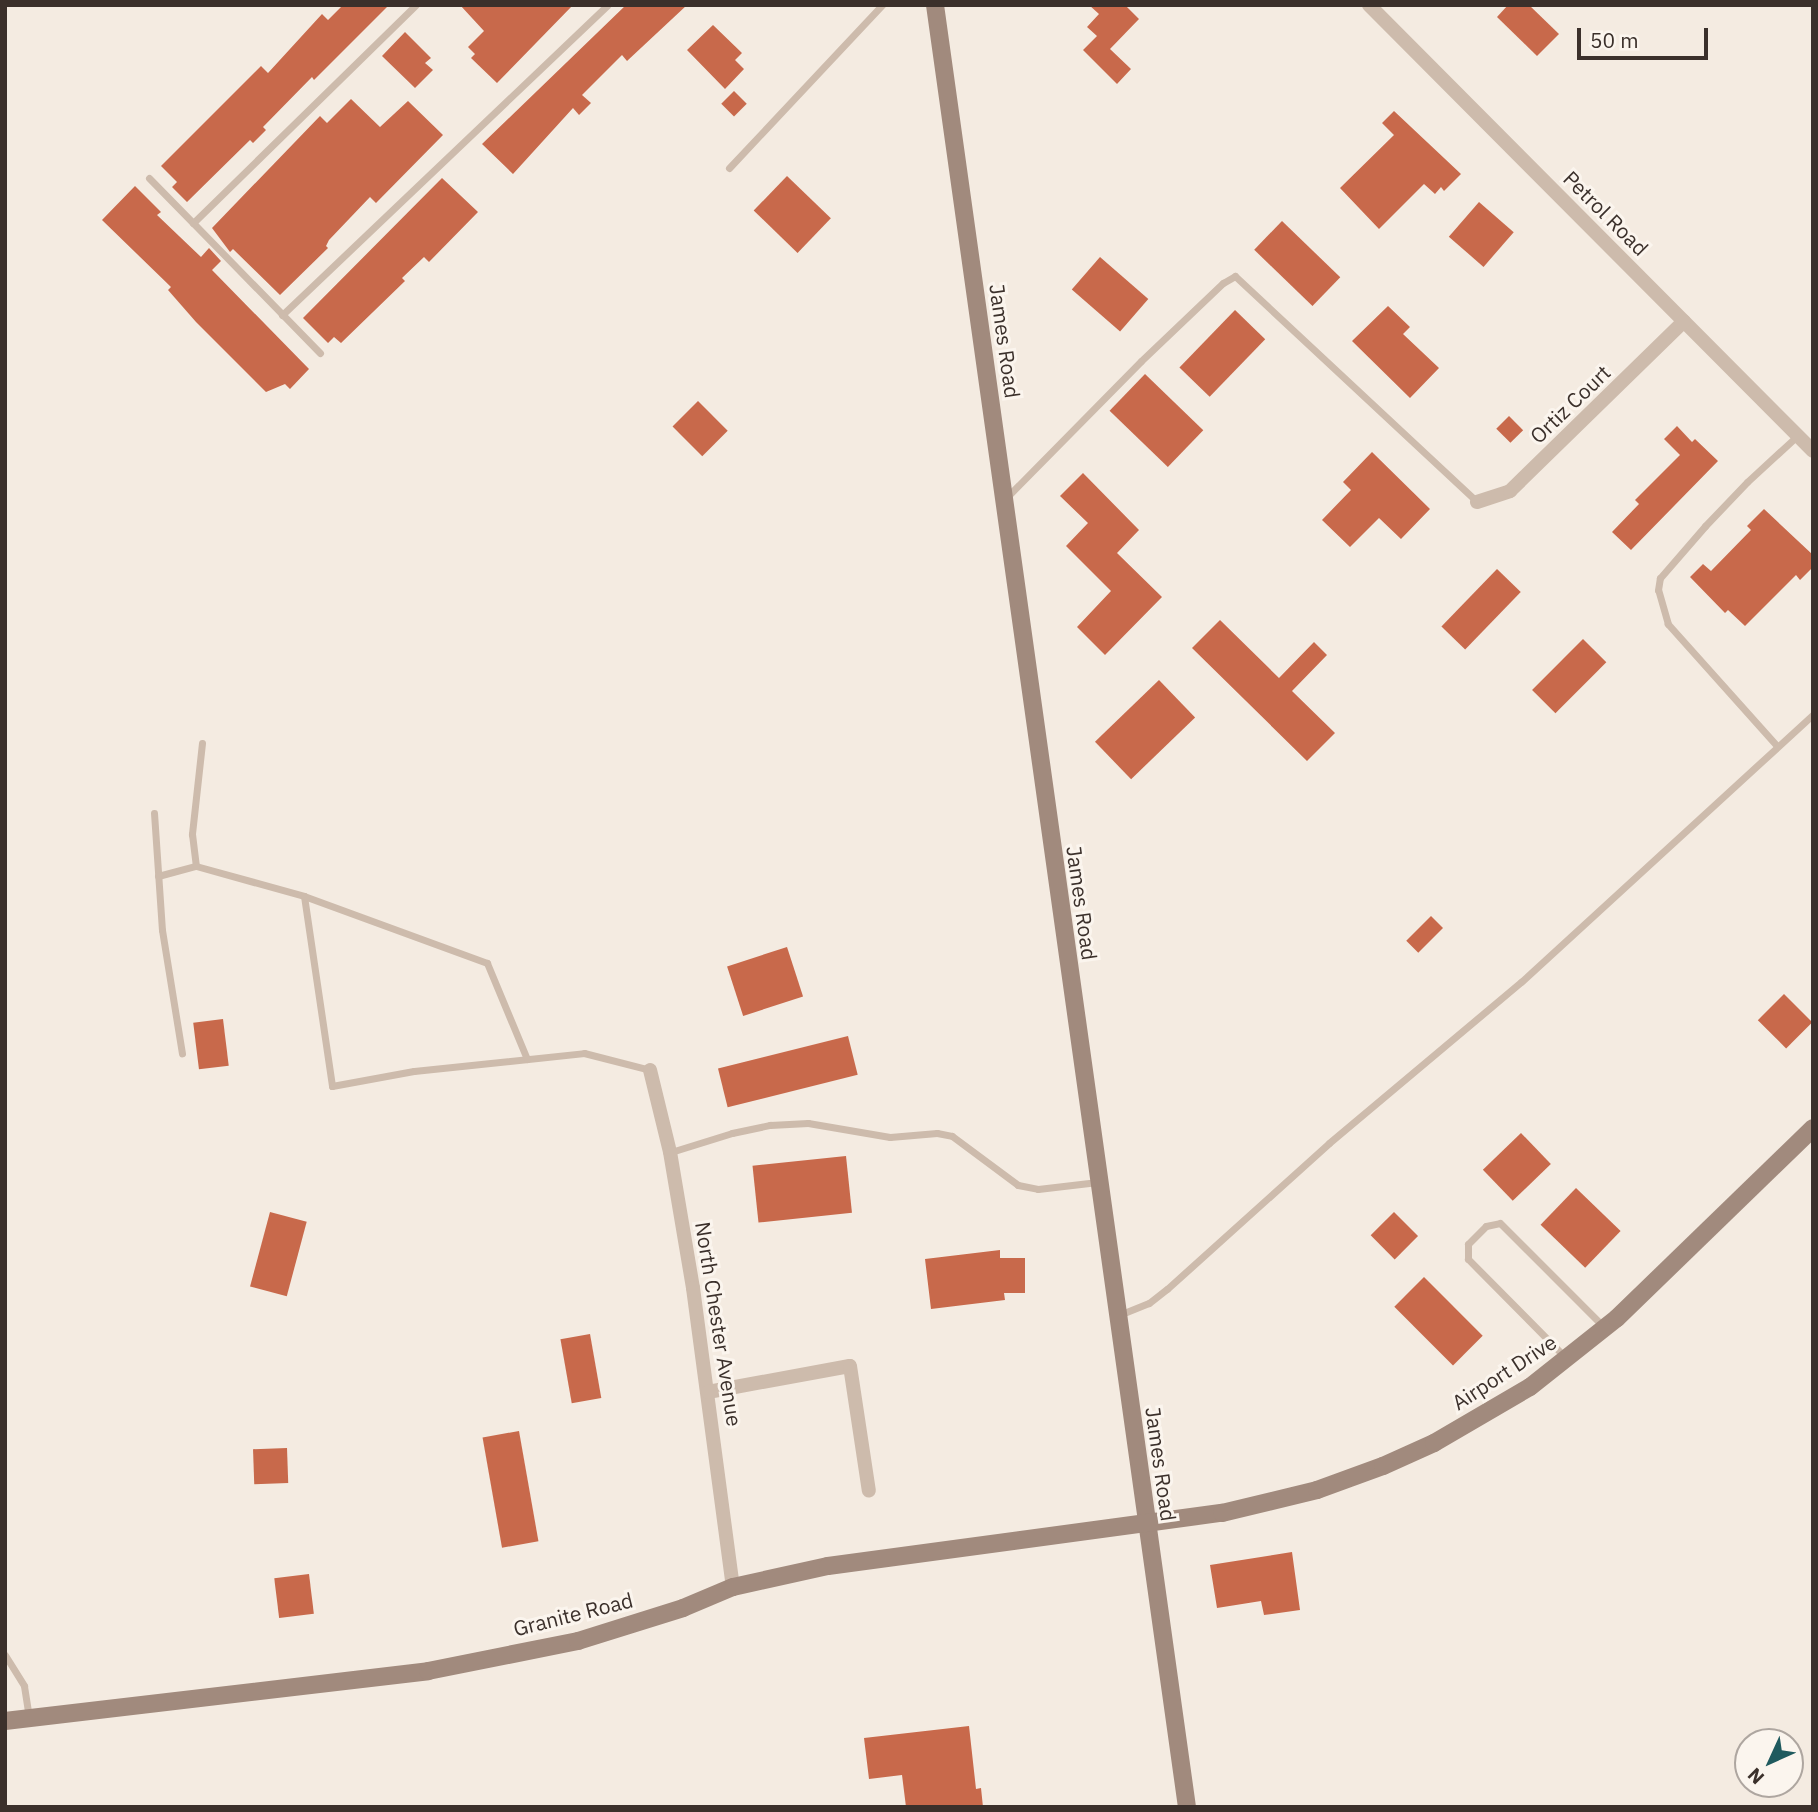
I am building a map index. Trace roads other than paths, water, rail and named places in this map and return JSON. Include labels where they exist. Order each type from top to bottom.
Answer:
[{"type":"main road","name":"James Road","points":[[935,5],[1186,1807]]},
{"type":"main road","name":"Airport Drive","points":[[1147,1524],[1263,1504],[1317,1490],[1383,1466],[1482,1417],[1567,1359],[1605,1328],[1813,1128]]},
{"type":"main road","name":"Granite Road","points":[[5,1721],[428,1671],[578,1641],[683,1608],[733,1587],[893,1555],[1147,1524]]},
{"type":"street","name":"Petrol Road","points":[[1380,9],[1813,451]]},
{"type":"street","name":"Ortiz Court","points":[[1477,502],[1510,491],[1684,321]]},
{"type":"street","name":"North Chester Avenue","points":[[650,1070],[670,1153],[708,1392],[733,1587]]},
{"type":"street","points":[[708,1392],[850,1366],[869,1491]]},
{"type":"lane","points":[[193,223],[416,5]]},
{"type":"lane","points":[[282,315],[607,5]]},
{"type":"lane","points":[[729,168],[882,5]]},
{"type":"lane","points":[[149,178],[320,353]]},
{"type":"lane","points":[[1004,500],[1141,361],[1223,283],[1234,276],[1477,502]]},
{"type":"lane","points":[[1777,746],[1668,624],[1660,607],[1658,590],[1660,578],[1704,526],[1797,436]]},
{"type":"lane","points":[[1117,1315],[1149,1303],[1167,1289],[1329,1143],[1521,982],[1813,714]]},
{"type":"lane","points":[[196,866],[191,834],[202,743]]},
{"type":"lane","points":[[154,813],[162,930],[182,1053]]},
{"type":"lane","points":[[158,876],[196,866],[304,895],[487,962],[527,1059]]},
{"type":"lane","points":[[304,895],[331,1086],[414,1071],[584,1053],[650,1070]]},
{"type":"lane","points":[[670,1153],[732,1133],[770,1125],[808,1123],[890,1137],[937,1133],[952,1136],[1018,1185],[1038,1189],[1098,1182]]},
{"type":"lane","points":[[1567,1359],[1468,1259],[1468,1244],[1486,1226],[1500,1223],[1605,1328]]},
{"type":"lane","points":[[5,1656],[24,1686],[29,1718]]}]
